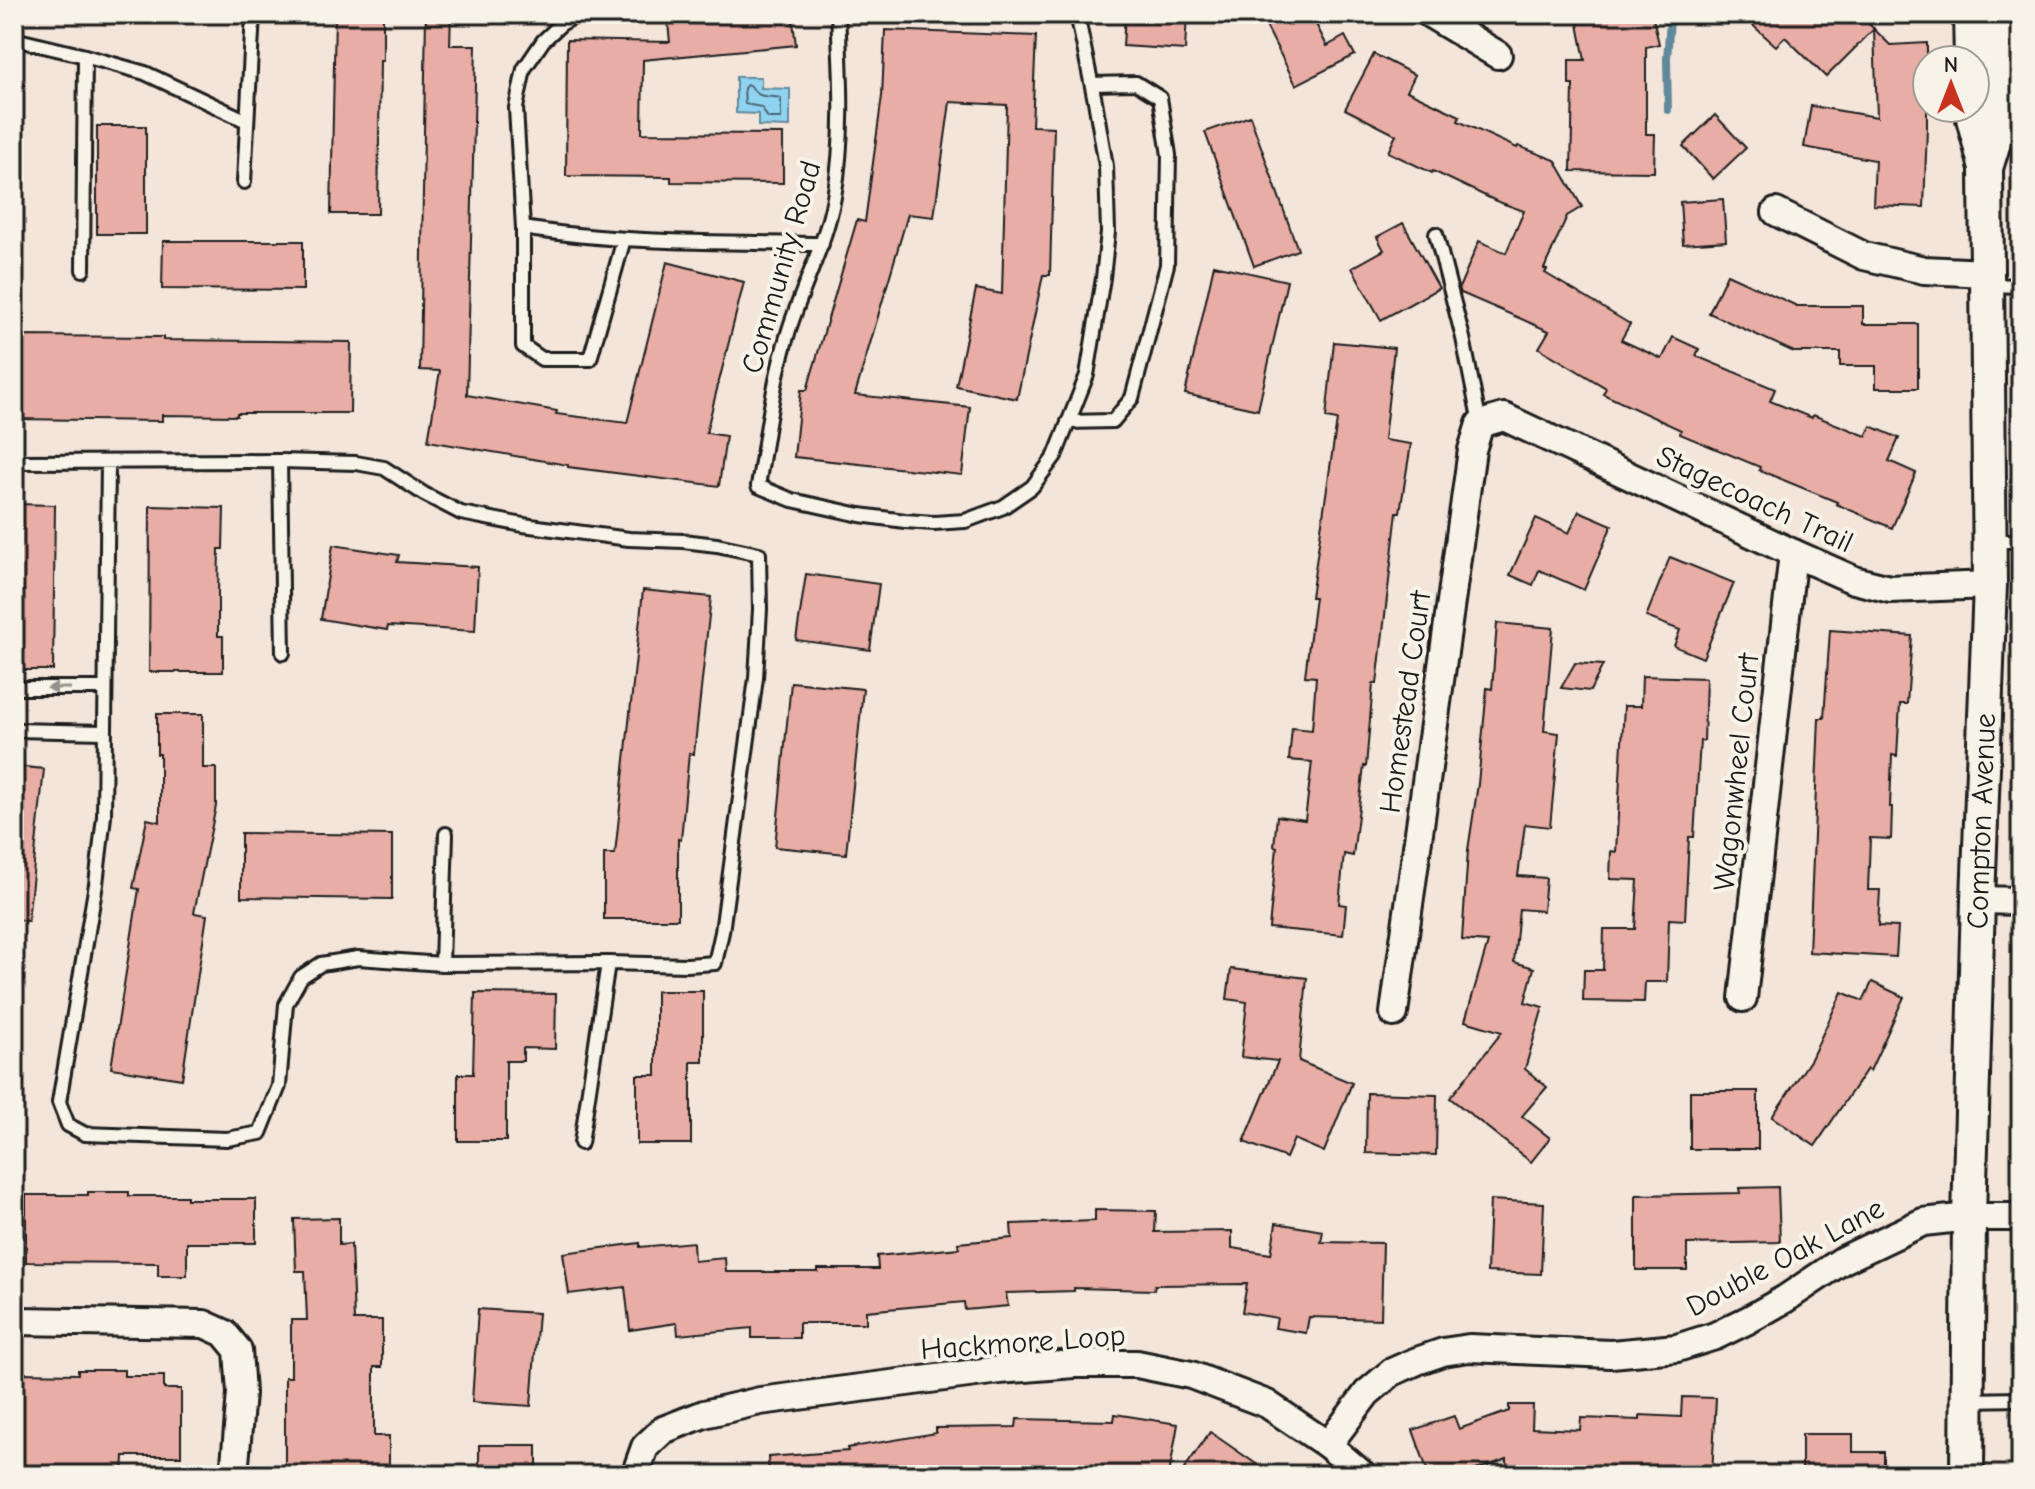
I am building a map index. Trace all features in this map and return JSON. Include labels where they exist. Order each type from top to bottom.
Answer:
[{"type":"street","points":[[1430,14],[1498,55]]},
{"type":"street","points":[[1970,14],[1971,44]]},
{"type":"street","name":"Compton Avenue","points":[[1986,168],[2001,119],[2001,14]]},
{"type":"street","name":"Compton Avenue","points":[[1967,1475],[1969,1217],[1990,585],[2005,541],[1986,279],[1986,168],[1975,124]]},
{"type":"street","points":[[1776,212],[1864,256],[1924,270],[1986,279]]},
{"type":"street","name":"Stagecoach Trail","points":[[1492,421],[1854,580],[1890,589],[1990,585]]},
{"type":"street","name":"Homestead Court","points":[[1394,1013],[1472,450],[1492,421]]},
{"type":"street","name":"Wagonwheel Court","points":[[1743,998],[1793,553]]},
{"type":"street","points":[[1978,900],[2021,901]]},
{"type":"street","name":"Double Oak Lane","points":[[1328,1445],[1367,1393],[1392,1372],[1443,1352],[1469,1348],[1611,1354],[1677,1348],[1715,1336],[1748,1320],[1843,1260],[1923,1222],[1969,1217],[2021,1217]]},
{"type":"street","points":[[14,1321],[204,1324],[224,1333],[238,1350],[241,1393],[234,1475]]},
{"type":"street","name":"Hackmore Loop","points":[[635,1475],[645,1447],[663,1430],[704,1414],[760,1401],[999,1370],[1074,1364],[1137,1364],[1191,1375],[1267,1404],[1328,1445],[1363,1475]]},
{"type":"lane","points":[[244,182],[253,14]]},
{"type":"lane","points":[[579,14],[561,24],[543,41],[524,69],[516,108],[523,228],[523,346],[542,359],[590,359],[624,239]]},
{"type":"lane","name":"Community Road","points":[[838,14],[842,109],[834,199],[822,244],[789,329],[775,384],[758,486],[792,500],[860,515],[934,523],[965,521],[1003,507],[1032,487],[1055,456],[1068,422]]},
{"type":"lane","points":[[1077,14],[1106,166],[1108,232],[1087,375],[1068,422],[1113,421],[1132,398],[1167,265],[1169,155],[1160,98],[1136,83],[1092,84]]},
{"type":"lane","points":[[14,39],[145,73],[247,121]]},
{"type":"lane","points":[[83,270],[85,56]]},
{"type":"lane","points":[[523,228],[624,239],[822,244]]},
{"type":"lane","points":[[1436,234],[1463,338],[1492,421]]},
{"type":"lane","points":[[1986,279],[2021,286]]},
{"type":"lane","points":[[280,461],[283,653]]},
{"type":"lane","points":[[14,462],[356,463],[384,468],[461,513],[629,539],[717,545],[759,554],[756,678],[722,932],[715,963],[442,964],[358,958],[321,964],[301,977],[286,1004],[279,1086],[260,1133],[227,1139],[85,1134],[68,1125],[59,1102],[96,884],[104,816],[108,463]]},
{"type":"lane","points":[[14,688],[105,688]]},
{"type":"lane","points":[[14,730],[104,732]]},
{"type":"lane","points":[[442,964],[446,834]]},
{"type":"lane","points":[[581,1143],[608,963]]},
{"type":"lane","points":[[1968,1400],[2021,1399]]},
{"type":"water","points":[[736,77],[761,77],[761,88],[790,89],[790,127],[758,126],[758,114],[736,113]]},
{"type":"building","points":[[335,14],[383,14],[378,214],[331,214]]},
{"type":"building","points":[[426,14],[451,14],[450,45],[476,45],[467,395],[557,411],[556,414],[627,423],[667,262],[744,282],[706,433],[726,436],[719,486],[568,467],[428,441],[440,371],[420,370]]},
{"type":"building","points":[[667,14],[792,14],[796,45],[643,60],[642,133],[783,134],[783,183],[671,182],[671,177],[566,176],[567,40],[670,42]]},
{"type":"building","points":[[1125,14],[1187,14],[1185,50],[1123,46]]},
{"type":"building","points":[[1260,14],[1311,14],[1327,46],[1345,36],[1355,55],[1296,85]]},
{"type":"building","points":[[1576,14],[1652,14],[1659,44],[1646,47],[1646,134],[1655,134],[1654,172],[1571,171],[1573,85],[1569,85],[1569,60],[1585,60]]},
{"type":"building","points":[[1740,14],[1859,14],[1874,29],[1826,77],[1785,37],[1776,46]]},
{"type":"building","points":[[1874,29],[1890,45],[1927,43],[1911,44],[1911,124],[1927,124],[1924,207],[1873,205],[1875,160],[1804,147],[1811,106],[1877,117]]},
{"type":"building","points":[[885,30],[1036,36],[1032,126],[1054,127],[1050,275],[1043,275],[1017,399],[956,386],[976,289],[1002,294],[1007,105],[950,102],[934,217],[908,214],[855,395],[970,407],[962,475],[794,457],[801,390],[807,390],[857,220],[865,222],[882,96]]},
{"type":"building","points":[[1374,54],[1415,75],[1407,91],[1460,116],[1458,121],[1517,148],[1555,160],[1582,207],[1567,216],[1545,273],[1630,324],[1621,340],[1662,359],[1673,337],[1699,349],[1696,356],[1775,389],[1770,401],[1866,436],[1871,426],[1899,438],[1889,461],[1916,473],[1892,528],[1680,434],[1681,430],[1603,394],[1606,388],[1539,348],[1549,331],[1461,293],[1459,288],[1479,241],[1506,253],[1524,211],[1388,152],[1396,135],[1345,109]]},
{"type":"building","points":[[1715,115],[1746,148],[1713,179],[1683,146]]},
{"type":"building","points":[[1250,116],[1298,250],[1254,266],[1205,132]]},
{"type":"building","points":[[97,126],[146,126],[146,234],[97,234]]},
{"type":"building","points":[[1723,199],[1726,241],[1683,244],[1680,202]]},
{"type":"building","points":[[1403,223],[1439,288],[1381,320],[1352,268],[1384,250],[1377,237]]},
{"type":"building","points":[[163,241],[303,241],[303,290],[162,289]]},
{"type":"building","points":[[1214,265],[1287,281],[1258,410],[1185,394]]},
{"type":"building","points":[[1727,274],[1797,306],[1863,306],[1863,324],[1918,324],[1918,388],[1876,388],[1876,366],[1840,366],[1840,352],[1794,352],[1709,313]]},
{"type":"building","points":[[14,336],[351,342],[350,413],[162,415],[162,421],[14,419]]},
{"type":"building","points":[[1334,342],[1394,348],[1384,440],[1411,444],[1400,512],[1397,512],[1353,856],[1344,854],[1339,904],[1346,905],[1343,935],[1269,928],[1277,816],[1305,820],[1312,762],[1289,760],[1292,728],[1312,730],[1316,677],[1305,676],[1315,597],[1311,597],[1337,420],[1326,418]]},
{"type":"building","points":[[14,504],[55,505],[53,670],[14,670]]},
{"type":"building","points":[[150,506],[224,508],[218,593],[218,636],[223,636],[223,672],[149,672]]},
{"type":"building","points":[[1579,511],[1612,525],[1584,590],[1539,570],[1533,585],[1510,575],[1536,518],[1569,533]]},
{"type":"building","points":[[333,545],[399,555],[397,562],[478,567],[475,631],[388,626],[387,630],[321,619]]},
{"type":"building","points":[[1670,557],[1734,583],[1703,658],[1674,646],[1680,630],[1646,617]]},
{"type":"building","points":[[806,574],[879,584],[870,650],[796,640]]},
{"type":"building","points":[[643,590],[711,597],[694,754],[689,753],[681,840],[678,839],[678,919],[604,919],[604,854],[615,854]]},
{"type":"building","points":[[1497,623],[1553,628],[1544,731],[1559,733],[1550,827],[1525,824],[1518,876],[1546,878],[1543,911],[1519,909],[1514,962],[1534,968],[1525,1002],[1543,1007],[1525,1069],[1547,1087],[1522,1116],[1550,1138],[1531,1162],[1450,1098],[1502,1032],[1465,1021],[1488,942],[1462,940],[1468,850],[1487,688],[1492,689]]},
{"type":"building","points":[[1830,630],[1912,636],[1907,704],[1900,704],[1897,756],[1892,755],[1891,839],[1870,838],[1868,890],[1880,890],[1878,926],[1898,927],[1896,957],[1809,952],[1819,718],[1824,718]]},
{"type":"building","points":[[1575,663],[1603,665],[1590,691],[1561,688]]},
{"type":"building","points":[[1642,676],[1706,678],[1704,741],[1700,741],[1694,837],[1689,837],[1685,920],[1669,919],[1667,982],[1645,982],[1644,1002],[1583,1001],[1584,970],[1603,970],[1604,929],[1635,929],[1638,880],[1610,879],[1611,851],[1616,852],[1624,706],[1641,706]]},
{"type":"building","points":[[791,682],[863,689],[846,854],[775,847]]},
{"type":"building","points":[[157,714],[203,714],[203,768],[216,768],[216,806],[194,913],[207,915],[182,1079],[111,1068],[139,889],[133,888],[147,819],[160,822]]},
{"type":"building","points":[[14,766],[44,769],[28,921],[14,920]]},
{"type":"building","points":[[241,833],[392,835],[392,899],[241,897]]},
{"type":"building","points":[[1231,969],[1307,978],[1299,1061],[1352,1083],[1324,1152],[1294,1139],[1286,1158],[1244,1142],[1278,1061],[1241,1057],[1247,1002],[1227,999]]},
{"type":"building","points":[[1872,982],[1904,997],[1870,1071],[1867,1069],[1815,1146],[1772,1117],[1811,1059],[1842,992],[1863,1001]]},
{"type":"building","points":[[656,991],[703,991],[703,1062],[691,1062],[691,1144],[637,1144],[637,1075],[656,1075]]},
{"type":"building","points":[[475,993],[556,994],[555,1049],[523,1048],[523,1061],[506,1061],[506,1141],[458,1141],[458,1074],[473,1074]]},
{"type":"building","points":[[1690,1091],[1758,1091],[1758,1149],[1690,1149]]},
{"type":"building","points":[[1367,1093],[1437,1095],[1436,1155],[1366,1153]]},
{"type":"building","points":[[1778,1187],[1780,1242],[1687,1244],[1687,1270],[1636,1270],[1636,1195],[1740,1193],[1739,1188]]},
{"type":"building","points":[[88,1192],[187,1196],[187,1199],[256,1199],[256,1243],[187,1243],[187,1276],[158,1276],[158,1263],[26,1262],[26,1195],[88,1195]]},
{"type":"building","points":[[1490,1200],[1544,1203],[1541,1274],[1487,1272]]},
{"type":"building","points":[[1095,1210],[1156,1211],[1155,1232],[1232,1231],[1232,1248],[1271,1254],[1276,1223],[1323,1231],[1321,1242],[1383,1243],[1381,1319],[1309,1317],[1306,1333],[1275,1328],[1277,1318],[1242,1312],[1247,1284],[1155,1285],[1154,1290],[1074,1288],[1074,1291],[1006,1293],[1008,1306],[965,1310],[964,1302],[866,1311],[866,1323],[799,1323],[799,1338],[752,1338],[752,1328],[678,1335],[677,1323],[630,1330],[625,1287],[569,1294],[563,1253],[640,1243],[640,1247],[693,1242],[694,1261],[725,1258],[726,1272],[878,1269],[877,1256],[959,1248],[958,1243],[1012,1238],[1011,1224],[1095,1221]]},
{"type":"building","points":[[339,1218],[339,1245],[351,1244],[354,1320],[382,1320],[382,1367],[374,1367],[374,1436],[389,1436],[389,1475],[285,1475],[285,1377],[291,1377],[291,1320],[307,1320],[305,1271],[296,1271],[294,1219]]},
{"type":"building","points":[[478,1309],[538,1313],[531,1406],[472,1402]]},
{"type":"building","points":[[78,1370],[124,1370],[124,1376],[164,1376],[164,1389],[181,1389],[181,1456],[124,1456],[123,1475],[19,1475],[21,1373],[78,1374]]},
{"type":"building","points":[[1682,1397],[1716,1398],[1712,1475],[1507,1475],[1507,1459],[1462,1475],[1429,1475],[1413,1430],[1454,1416],[1459,1429],[1509,1411],[1509,1405],[1533,1405],[1532,1428],[1580,1430],[1581,1418],[1640,1420],[1640,1415],[1681,1417]]},
{"type":"building","points":[[1115,1414],[1178,1424],[1169,1475],[769,1475],[768,1457],[848,1451],[847,1448],[936,1433],[936,1428],[1016,1427],[1017,1419],[1114,1421]]},
{"type":"building","points":[[1210,1432],[1272,1475],[1180,1475]]},
{"type":"building","points":[[1802,1434],[1853,1434],[1853,1452],[1884,1452],[1884,1475],[1802,1475]]},
{"type":"building","points":[[479,1445],[537,1445],[537,1475],[479,1475]]},
{"type":"waterway","points":[[1667,14],[1670,20],[1668,110]]}]
